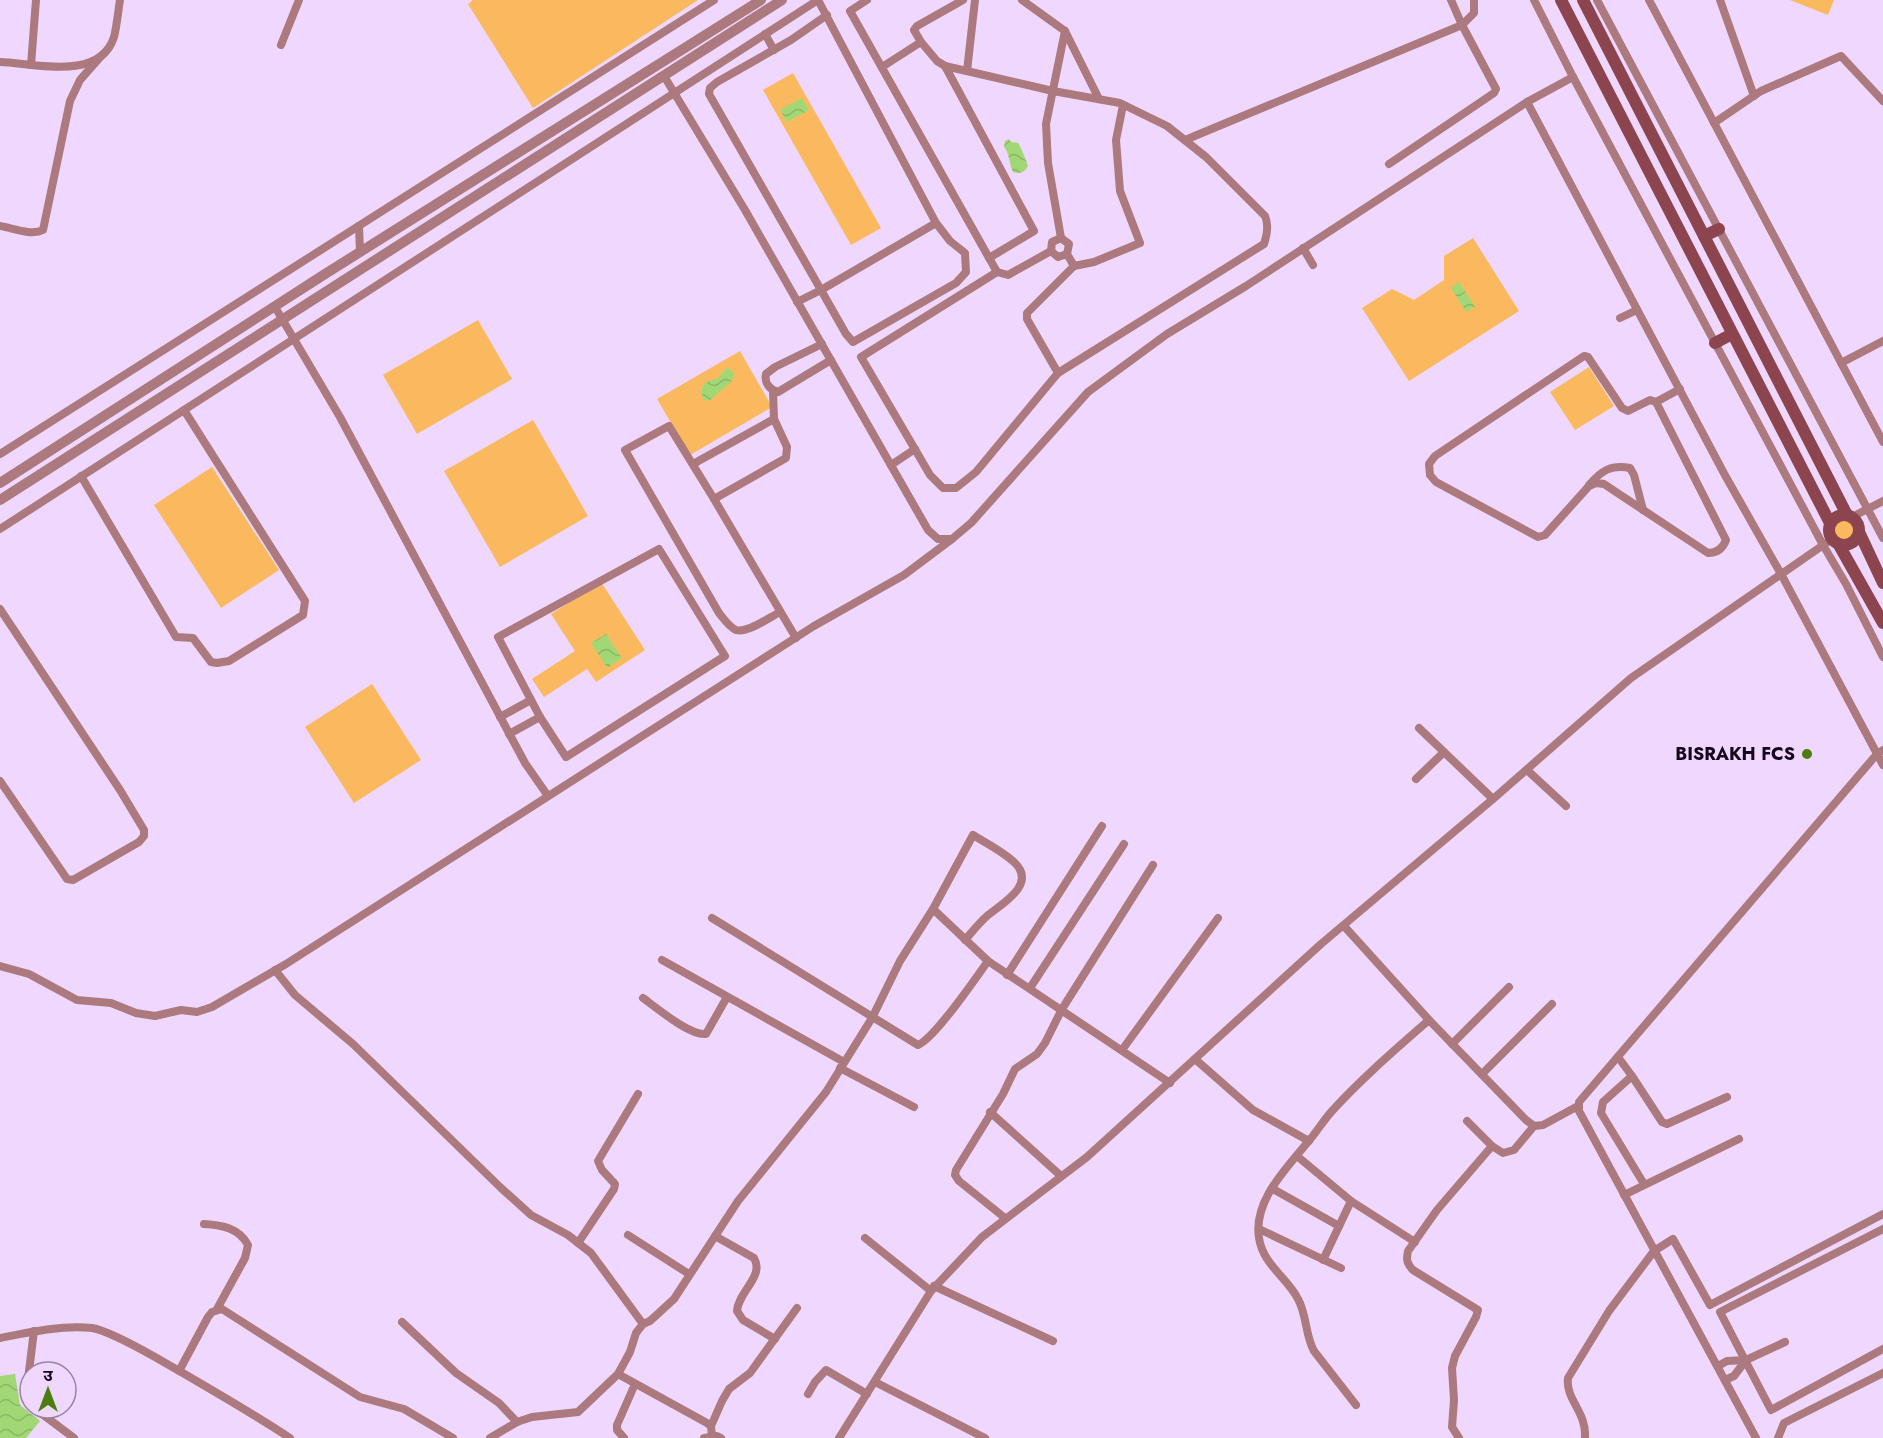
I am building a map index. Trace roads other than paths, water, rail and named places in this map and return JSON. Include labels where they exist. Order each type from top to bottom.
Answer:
[{"type":"main road","points":[[1561,0],[1830,523],[1831,543],[1883,623]]},
{"type":"main road","points":[[1583,0],[1850,516],[1859,524],[1860,534],[1883,583]]},
{"type":"main road","points":[[1704,236],[1719,229]]},
{"type":"main road","points":[[1715,343],[1732,334]]},
{"type":"main road","points":[[1830,523],[1838,516],[1850,516]]},
{"type":"main road","points":[[1831,543],[1849,545],[1854,543],[1860,534]]},
{"type":"street","points":[[31,65],[36,0]]},
{"type":"street","points":[[0,226],[39,233],[43,230],[70,101],[80,80],[114,38],[120,0]]},
{"type":"street","points":[[281,45],[299,0]]},
{"type":"street","points":[[0,454],[359,231],[714,0]]},
{"type":"street","points":[[0,483],[360,252],[761,0]]},
{"type":"street","points":[[0,529],[818,0],[827,15],[936,223],[950,241],[965,253],[966,272],[956,283],[853,342],[846,334],[709,94],[710,88],[717,82],[774,50],[827,15]]},
{"type":"street","points":[[867,0],[850,11],[997,272],[1008,275],[1051,251]]},
{"type":"street","points":[[963,0],[915,28],[915,33],[937,61],[945,66],[1123,105],[1167,126],[1185,140],[1206,157],[1265,216],[1267,235],[1264,244],[1058,373],[976,472],[956,488],[943,488],[930,475],[861,357],[997,272]]},
{"type":"street","points":[[967,71],[975,0]]},
{"type":"street","points":[[1022,0],[1065,31],[1099,99]]},
{"type":"street","points":[[1389,164],[1496,91],[1496,86],[1462,25],[1451,0]]},
{"type":"street","points":[[1185,140],[1462,25],[1474,13],[1474,0]]},
{"type":"street","points":[[1534,0],[1715,343],[1831,543],[1846,584],[1883,657]]},
{"type":"street","points":[[1597,0],[1883,538]]},
{"type":"street","points":[[1649,0],[1883,442]]},
{"type":"street","points":[[1720,0],[1754,96]]},
{"type":"street","points":[[0,500],[779,1]]},
{"type":"street","points":[[1065,31],[1047,111],[1047,144],[1048,163],[1061,238],[1069,244],[1067,254],[1074,266]]},
{"type":"street","points":[[765,34],[774,50]]},
{"type":"street","points":[[882,67],[921,42]]},
{"type":"street","points":[[0,62],[60,68],[77,66],[102,55]]},
{"type":"street","points":[[1714,123],[1754,96],[1841,56],[1883,101]]},
{"type":"street","points":[[945,66],[1034,231],[989,258]]},
{"type":"street","points":[[664,76],[822,344],[928,530],[938,539],[952,539]]},
{"type":"street","points":[[0,966],[29,974],[77,1000],[111,1003],[147,1016],[181,1010],[197,1012],[212,1007],[275,970],[796,638],[904,575],[971,523],[1088,392],[1167,334],[1527,102],[1573,77]]},
{"type":"street","points":[[1527,102],[1637,310],[1880,752],[1883,765]]},
{"type":"street","points":[[1058,373],[1027,318],[1027,313],[1074,266],[1094,262],[1140,243],[1120,191],[1116,140],[1123,105]]},
{"type":"street","points":[[797,302],[936,223]]},
{"type":"street","points":[[359,231],[360,252]]},
{"type":"street","points":[[1051,251],[1052,242],[1061,238]]},
{"type":"street","points":[[1303,248],[1313,265]]},
{"type":"street","points":[[1051,251],[1058,257],[1067,254]]},
{"type":"street","points":[[275,307],[346,427],[525,763],[548,796]]},
{"type":"street","points":[[1620,318],[1637,310]]},
{"type":"street","points":[[1841,363],[1883,341]]},
{"type":"street","points":[[714,499],[786,458],[787,447],[774,419],[773,391],[765,378],[769,371],[822,344]]},
{"type":"street","points":[[1589,486],[1596,483],[1604,484],[1643,510],[1708,553],[1715,553],[1724,546],[1726,540],[1656,402],[1650,400],[1628,411],[1622,408],[1588,357],[1584,356],[1435,456],[1429,464],[1430,475],[1436,482],[1538,537],[1545,535],[1597,475],[1606,469],[1618,466],[1630,468],[1643,510]]},
{"type":"street","points":[[773,391],[784,390],[831,360]]},
{"type":"street","points":[[1656,402],[1680,389]]},
{"type":"street","points":[[81,476],[176,637],[193,638],[211,662],[229,661],[303,615],[305,601],[184,410]]},
{"type":"street","points":[[693,464],[774,419]]},
{"type":"street","points":[[780,612],[745,631],[736,630],[730,625],[719,613],[625,450],[669,426],[796,638]]},
{"type":"street","points":[[891,465],[915,449]]},
{"type":"street","points":[[1850,516],[1883,501]]},
{"type":"street","points":[[839,1438],[933,1288],[982,1237],[1087,1157],[1344,926],[1631,678],[1781,574],[1831,543]]},
{"type":"street","points":[[659,549],[725,656],[566,757],[540,717],[498,637],[659,549]]},
{"type":"street","points":[[0,782],[67,879],[73,880],[144,837],[144,830],[120,790],[1,611]]},
{"type":"street","points":[[500,717],[531,700]]},
{"type":"street","points":[[509,734],[540,717]]},
{"type":"street","points":[[1419,728],[1493,799]]},
{"type":"street","points":[[1416,780],[1444,752]]},
{"type":"street","points":[[1756,1438],[1624,1196],[1578,1106],[1579,1102],[1880,752]]},
{"type":"street","points":[[1527,770],[1566,806]]},
{"type":"street","points":[[1007,975],[1102,826]]},
{"type":"street","points":[[490,1438],[517,1422],[531,1417],[578,1412],[618,1374],[630,1352],[636,1333],[674,1299],[738,1201],[826,1092],[872,1018],[900,962],[933,909],[973,835],[1016,864],[1021,874],[1021,881],[1017,891],[985,918],[965,940]]},
{"type":"street","points":[[1030,988],[1124,844]]},
{"type":"street","points":[[1005,1218],[967,1189],[955,1175],[956,1170],[1003,1094],[1015,1069],[1037,1054],[1045,1043],[1062,1009],[1153,866]]},
{"type":"street","points":[[933,909],[988,961],[1007,975],[1062,1009],[1170,1083]]},
{"type":"street","points":[[712,918],[915,1044],[921,1044],[936,1030],[988,961]]},
{"type":"street","points":[[1122,1050],[1218,918]]},
{"type":"street","points":[[1344,926],[1429,1020],[1526,1120],[1534,1126],[1543,1125],[1578,1106]]},
{"type":"street","points":[[662,960],[914,1107]]},
{"type":"street","points":[[275,970],[295,995],[353,1044],[531,1215],[568,1235],[591,1253],[644,1324]]},
{"type":"street","points":[[1452,1044],[1509,987]]},
{"type":"street","points":[[643,998],[691,1031],[703,1035],[711,1027],[727,997]]},
{"type":"street","points":[[1482,1074],[1552,1004]]},
{"type":"street","points":[[1356,1405],[1314,1351],[1310,1344],[1303,1309],[1298,1297],[1264,1255],[1259,1238],[1261,1211],[1282,1173],[1331,1112],[1379,1064],[1429,1020]]},
{"type":"street","points":[[1618,1057],[1662,1122],[1667,1124],[1727,1097]]},
{"type":"street","points":[[1195,1059],[1253,1110],[1310,1141]]},
{"type":"street","points":[[1632,1077],[1603,1102],[1601,1113],[1644,1184]]},
{"type":"street","points":[[578,1243],[614,1189],[615,1184],[602,1170],[598,1161],[638,1094]]},
{"type":"street","points":[[990,1112],[1061,1176]]},
{"type":"street","points":[[1467,1121],[1492,1146],[1503,1153],[1514,1150],[1534,1126]]},
{"type":"street","points":[[1624,1196],[1644,1184],[1739,1139]]},
{"type":"street","points":[[1459,1438],[1452,1427],[1454,1400],[1452,1368],[1455,1356],[1478,1310],[1423,1277],[1408,1265],[1408,1251],[1437,1210],[1492,1146]]},
{"type":"street","points":[[1297,1156],[1351,1201],[1415,1242]]},
{"type":"street","points":[[1273,1189],[1339,1226]]},
{"type":"street","points":[[1323,1260],[1351,1201]]},
{"type":"street","points":[[1586,1438],[1586,1424],[1569,1392],[1568,1378],[1609,1311],[1654,1251],[1673,1239],[1710,1305],[1883,1214]]},
{"type":"street","points":[[179,1371],[208,1317],[217,1309],[245,1258],[248,1245],[246,1240],[229,1227],[204,1224]]},
{"type":"street","points":[[1259,1229],[1341,1268]]},
{"type":"street","points":[[1883,1229],[1720,1312],[1771,1410],[1883,1349]]},
{"type":"street","points":[[628,1235],[689,1274]]},
{"type":"street","points":[[715,1236],[754,1258],[757,1263],[758,1269],[742,1296],[737,1311],[743,1320],[775,1340]]},
{"type":"street","points":[[865,1238],[933,1288],[1053,1341]]},
{"type":"street","points":[[713,1437],[711,1426],[729,1389],[750,1373],[797,1308]]},
{"type":"street","points":[[217,1309],[227,1311],[360,1397],[404,1409],[453,1438]]},
{"type":"street","points":[[402,1322],[456,1373],[499,1403],[517,1422]]},
{"type":"street","points":[[0,1338],[34,1331],[68,1328],[94,1329],[132,1345],[179,1371],[290,1438]]},
{"type":"street","points":[[30,1360],[34,1331]]},
{"type":"street","points":[[1718,1366],[1727,1361],[1746,1360],[1785,1342]]},
{"type":"street","points":[[1725,1380],[1734,1376],[1746,1360]]},
{"type":"street","points":[[808,1394],[826,1370],[867,1394]]},
{"type":"street","points":[[1778,1438],[1784,1423],[1883,1373]]},
{"type":"street","points":[[618,1374],[711,1426]]},
{"type":"street","points":[[875,1382],[985,1438]]},
{"type":"street","points":[[624,1438],[617,1430],[617,1425],[635,1384]]},
{"type":"street","points":[[50,1420],[74,1438]]},
{"type":"water","points":[[802,98],[809,110],[787,122],[780,110]]},
{"type":"water","points":[[1009,139],[1011,142],[1018,143],[1022,150],[1028,166],[1022,172],[1013,172],[1004,147],[1005,141]]},
{"type":"water","points":[[1459,282],[1475,307],[1466,312],[1451,288]]},
{"type":"water","points":[[727,368],[734,372],[732,381],[709,401],[703,399],[704,384],[720,376]]},
{"type":"water","points":[[606,634],[622,658],[607,668],[591,643]]},
{"type":"water","points":[[15,1374],[18,1420],[40,1421],[26,1438],[0,1438],[0,1376]]},
{"type":"place","name":"BISRAKH FCS","points":[[1807,754]]}]
